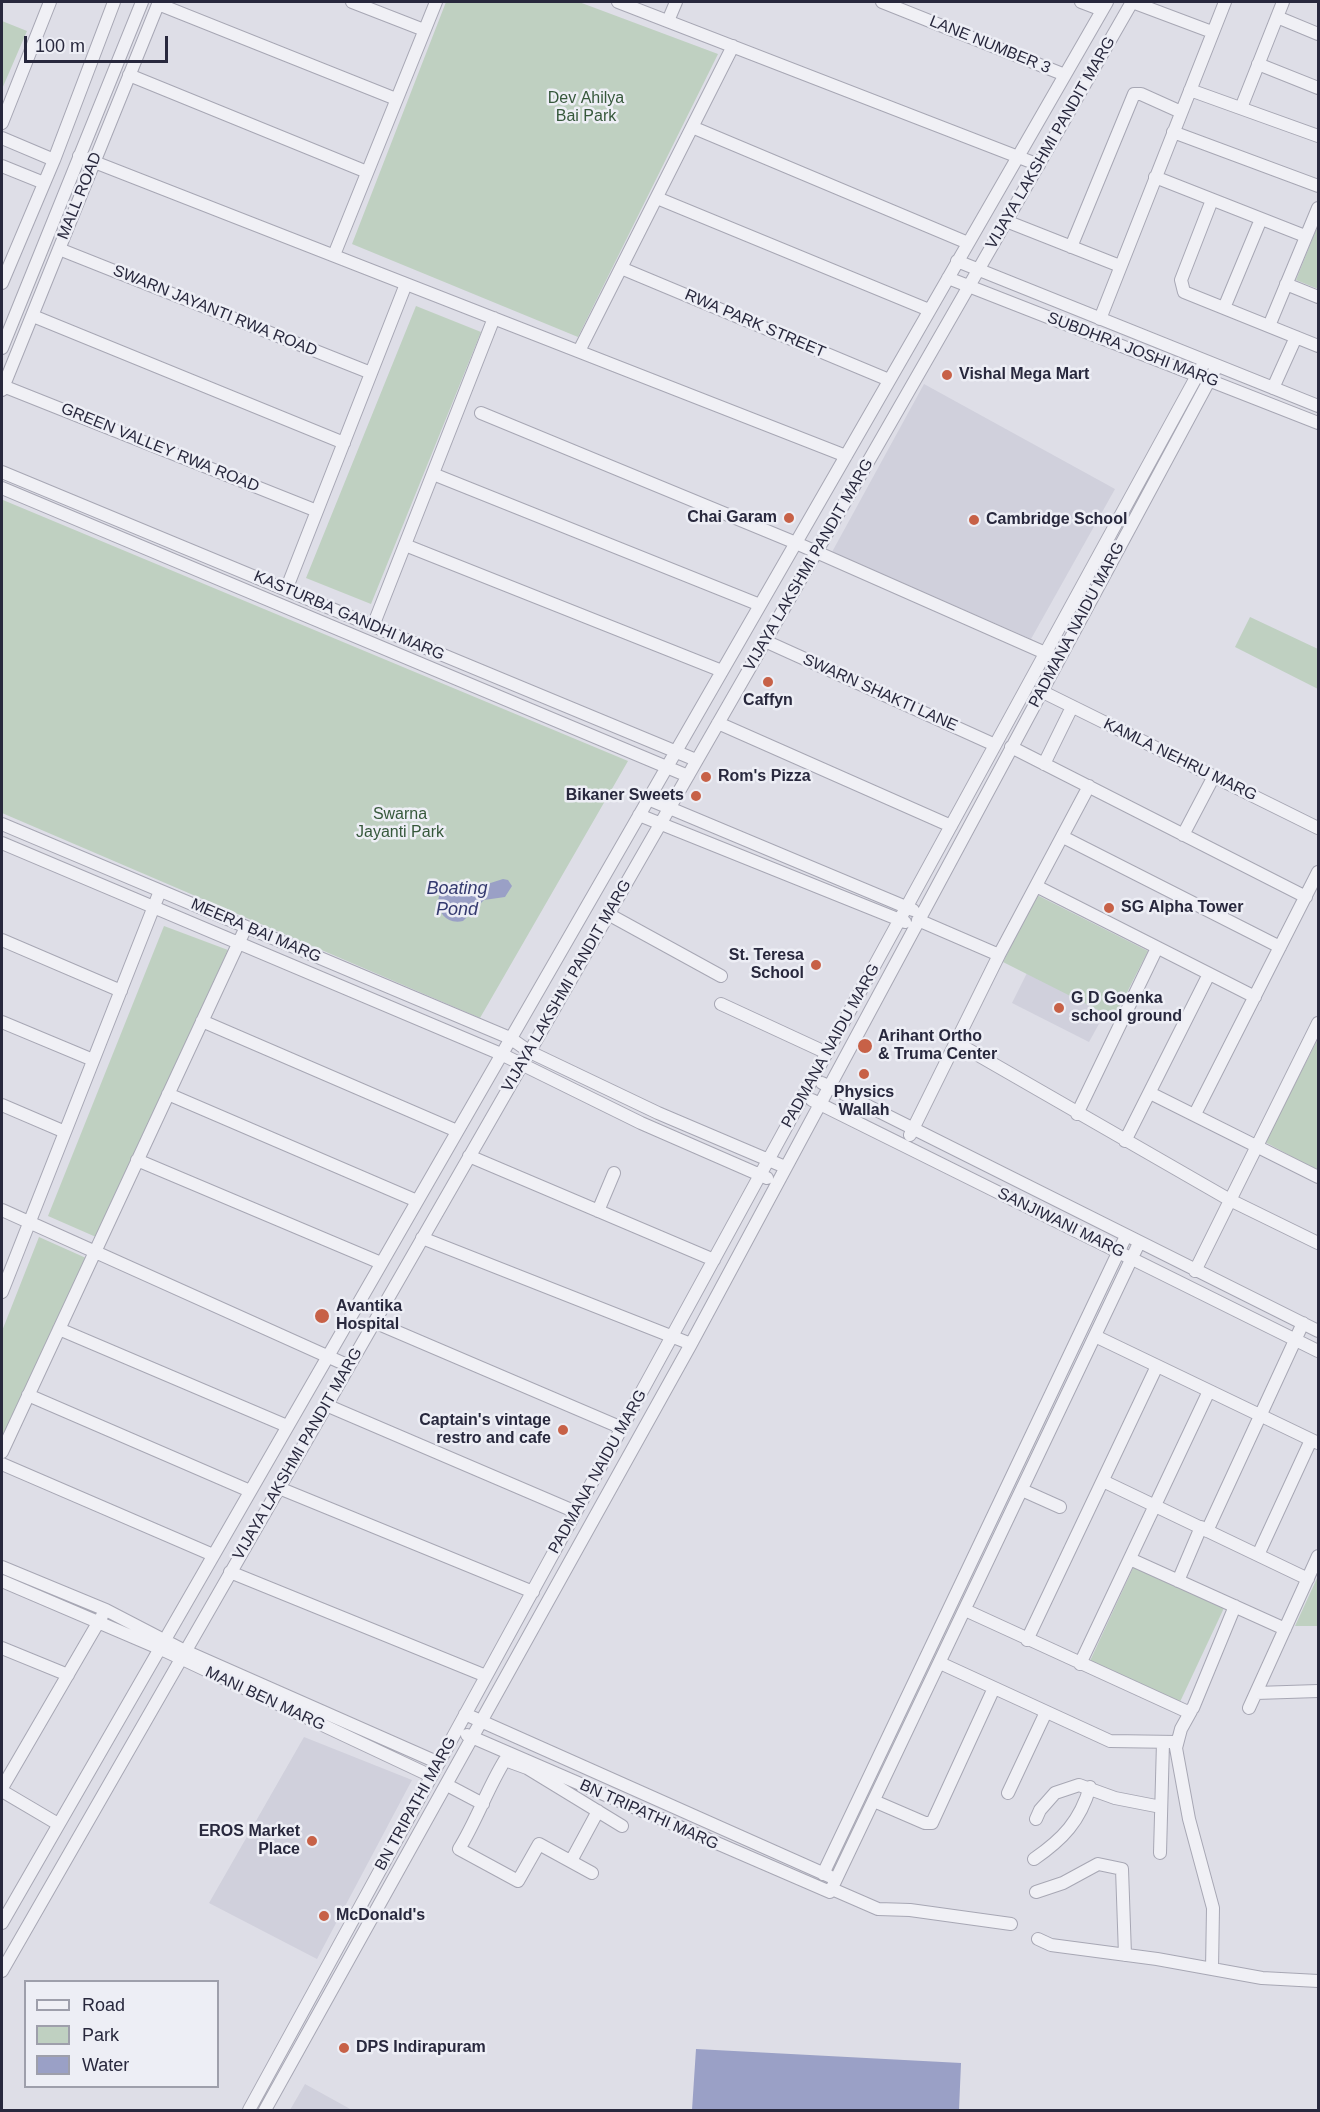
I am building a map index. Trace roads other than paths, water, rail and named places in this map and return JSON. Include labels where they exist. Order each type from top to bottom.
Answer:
[{"type":"street","points":[[2,123],[50,2]]},
{"type":"street","points":[[2,283],[54,160],[114,2]]},
{"type":"street","name":"MALL ROAD","points":[[2,348],[142,2]]},
{"type":"street","points":[[352,2],[424,30]]},
{"type":"street","points":[[334,255],[436,2]]},
{"type":"street","points":[[618,2],[1039,165]]},
{"type":"street","points":[[668,21],[676,2]]},
{"type":"street","name":"LANE NUMBER 3","points":[[882,2],[1065,75]]},
{"type":"street","points":[[1081,2],[1105,6]]},
{"type":"street","points":[[1132,2],[1212,32]]},
{"type":"street","name":"VIJAYA LAKSHMI PANDIT MARG","points":[[2,1971],[1132,2]]},
{"type":"street","points":[[1100,318],[1225,2]]},
{"type":"street","points":[[1241,108],[1283,2]]},
{"type":"street","points":[[158,3],[396,99]]},
{"type":"street","name":"MALL ROAD","points":[[2,388],[158,3]]},
{"type":"street","name":"VIJAYA LAKSHMI PANDIT MARG","points":[[2,1923],[1105,6]]},
{"type":"street","points":[[1277,17],[1318,34]]},
{"type":"street","points":[[579,351],[733,46]]},
{"type":"street","points":[[1258,64],[1318,88]]},
{"type":"street","points":[[129,75],[367,172]]},
{"type":"street","points":[[1190,90],[1318,136]]},
{"type":"street","points":[[1071,247],[1134,94],[1141,94],[1181,112]]},
{"type":"street","points":[[692,127],[968,243]]},
{"type":"street","points":[[1173,132],[1318,186]]},
{"type":"street","points":[[2,138],[54,160]]},
{"type":"street","points":[[80,156],[846,456]]},
{"type":"street","points":[[2,166],[44,183]]},
{"type":"street","points":[[1155,177],[1305,236]]},
{"type":"street","points":[[657,198],[929,310]]},
{"type":"street","points":[[1212,200],[1180,284],[1184,292],[1318,346]]},
{"type":"street","points":[[1269,326],[1318,208]]},
{"type":"street","points":[[1224,308],[1261,219]]},
{"type":"street","points":[[1006,221],[1120,267]]},
{"type":"street","name":"SWARN JAYANTI RWA ROAD","points":[[59,249],[371,373]]},
{"type":"street","name":"SUBDHRA JOSHI MARG","points":[[957,261],[1318,406]]},
{"type":"street","name":"RWA PARK STREET","points":[[621,268],[889,380]]},
{"type":"street","name":"SUBDHRA JOSHI MARG","points":[[948,278],[1318,423]]},
{"type":"street","points":[[286,590],[406,284]]},
{"type":"street","points":[[1286,284],[1318,297]]},
{"type":"street","points":[[33,316],[344,443]]},
{"type":"street","points":[[373,626],[494,318]]},
{"type":"street","points":[[1274,388],[1296,337]]},
{"type":"street","name":"PADMANA NAIDU MARG","points":[[473,1738],[691,1344],[784,1167],[1059,659],[1211,363]]},
{"type":"street","name":"PADMANA NAIDU MARG","points":[[457,1731],[995,745],[1203,378]]},
{"type":"street","name":"GREEN VALLEY RWA ROAD","points":[[2,388],[317,511]]},
{"type":"street","points":[[481,413],[796,543],[1059,659]]},
{"type":"street","name":"KASTURBA GANDHI MARG","points":[[2,472],[696,760]]},
{"type":"street","points":[[433,474],[760,604]]},
{"type":"street","name":"KASTURBA GANDHI MARG","points":[[2,488],[688,776]]},
{"type":"street","points":[[405,545],[722,671]]},
{"type":"street","points":[[339,630],[344,614]]},
{"type":"street","name":"SWARN SHAKTI LANE","points":[[765,641],[995,745]]},
{"type":"street","name":"KAMLA NEHRU MARG","points":[[1041,691],[1318,828]]},
{"type":"street","points":[[1044,764],[1072,707]]},
{"type":"street","points":[[718,723],[951,826]]},
{"type":"street","points":[[1011,747],[1306,897]]},
{"type":"street","points":[[1183,835],[1214,776]]},
{"type":"street","points":[[905,1145],[999,955],[1089,786]]},
{"type":"street","points":[[648,799],[906,907],[918,920]]},
{"type":"street","points":[[639,815],[899,920],[918,920],[999,955]]},
{"type":"street","name":"MEERA BAI MARG","points":[[2,824],[510,1038],[530,1052],[658,1113],[784,1167]]},
{"type":"street","points":[[1063,837],[1280,947]]},
{"type":"street","name":"MEERA BAI MARG","points":[[2,843],[501,1054],[641,1123],[776,1183]]},
{"type":"street","points":[[1195,1114],[1318,872]]},
{"type":"street","points":[[1036,886],[1255,997]]},
{"type":"street","points":[[2,1292],[160,891]]},
{"type":"street","points":[[608,914],[721,976]]},
{"type":"street","points":[[2,1452],[246,927]]},
{"type":"street","points":[[2,940],[121,991]]},
{"type":"street","points":[[1077,1114],[1157,948]]},
{"type":"street","points":[[1125,1141],[1209,974]]},
{"type":"street","points":[[721,1004],[827,1053]]},
{"type":"street","points":[[202,1021],[457,1131]]},
{"type":"street","points":[[2,1022],[93,1060]]},
{"type":"street","points":[[1195,1271],[1318,1023]]},
{"type":"street","points":[[957,1043],[1230,1200],[1318,1242]]},
{"type":"street","name":"SANJIWANI MARG","points":[[813,1078],[1318,1331]]},
{"type":"street","points":[[1150,1093],[1318,1177]]},
{"type":"street","points":[[168,1094],[417,1201]]},
{"type":"street","name":"SANJIWANI MARG","points":[[804,1096],[1318,1351]]},
{"type":"street","points":[[2,1105],[65,1132]]},
{"type":"street","points":[[469,1156],[714,1260]]},
{"type":"street","points":[[137,1160],[381,1263]]},
{"type":"street","points":[[598,1211],[614,1173]]},
{"type":"street","points":[[2,1210],[349,1366]]},
{"type":"street","points":[[823,1874],[1126,1236]]},
{"type":"street","points":[[422,1238],[691,1344]]},
{"type":"street","points":[[831,1887],[1139,1243]]},
{"type":"street","points":[[374,1322],[622,1428]]},
{"type":"street","points":[[1178,1581],[1261,1415],[1302,1323]]},
{"type":"street","points":[[59,1329],[287,1426]]},
{"type":"street","points":[[1095,1336],[1315,1442],[1258,1555]]},
{"type":"street","points":[[1027,1640],[1157,1366]]},
{"type":"street","points":[[1080,1664],[1209,1391]]},
{"type":"street","points":[[28,1395],[250,1491]]},
{"type":"street","points":[[326,1405],[576,1512]]},
{"type":"street","points":[[2,1464],[213,1554]]},
{"type":"street","points":[[1103,1480],[1308,1579]]},
{"type":"street","points":[[279,1488],[533,1592]]},
{"type":"street","points":[[1022,1490],[1060,1507]]},
{"type":"street","points":[[1249,1708],[1318,1556]]},
{"type":"street","points":[[1130,1559],[1285,1629]]},
{"type":"street","name":"MANI BEN MARG","points":[[2,1567],[106,1610],[183,1656],[432,1776]]},
{"type":"street","points":[[230,1572],[486,1676]]},
{"type":"street","name":"MANI BEN MARG","points":[[2,1581],[163,1645]]},
{"type":"street","points":[[1212,1969],[1213,1908],[1189,1819],[1177,1742],[1235,1606]]},
{"type":"street","points":[[58,1824],[2,1790],[106,1610]]},
{"type":"street","points":[[965,1610],[1182,1710],[1191,1711]]},
{"type":"street","points":[[2,1648],[68,1675]]},
{"type":"street","points":[[183,1656],[439,1763]]},
{"type":"street","points":[[940,1663],[1110,1741],[1177,1742]]},
{"type":"street","points":[[874,1801],[925,1823],[932,1823],[994,1688]]},
{"type":"street","points":[[1256,1693],[1318,1690]]},
{"type":"street","points":[[1008,1793],[1046,1712]]},
{"type":"street","points":[[465,1714],[823,1874],[831,1887],[878,1910],[910,1910],[1011,1924]]},
{"type":"street","name":"BN TRIPATHI MARG","points":[[249,2110],[457,1731],[588,1788],[831,1887]]},
{"type":"street","name":"BN TRIPATHI MARG","points":[[265,2110],[473,1738]]},
{"type":"street","points":[[1160,1853],[1163,1742]]},
{"type":"street","points":[[592,1873],[539,1844],[518,1881],[459,1849],[478,1817],[487,1790],[505,1760],[527,1768],[622,1826]]},
{"type":"street","points":[[447,1785],[483,1804]]},
{"type":"street","points":[[1036,1819],[1040,1810],[1055,1793],[1079,1785],[1090,1787],[1115,1798],[1161,1807]]},
{"type":"street","points":[[1034,1859],[1072,1827],[1082,1813],[1090,1787]]},
{"type":"street","points":[[582,1802],[588,1788]]},
{"type":"street","points":[[571,1862],[598,1811]]},
{"type":"street","points":[[1036,1892],[1063,1883],[1098,1863],[1122,1869],[1125,1955]]},
{"type":"street","points":[[1038,1939],[1051,1946],[1125,1955],[1262,1978],[1318,1981]]},
{"type":"water","name":"Boating Pond","points":[[503,879],[508,880],[512,886],[505,897],[484,900],[463,921],[452,921],[444,916],[439,907],[442,889],[450,883],[462,882],[478,887]]},
{"type":"water","points":[[696,2049],[961,2063],[959,2110],[692,2110]]},
{"type":"place","name":"Vishal Mega Mart","points":[[947,375]]},
{"type":"place","name":"Chai Garam","points":[[789,518]]},
{"type":"place","name":"Cambridge School","points":[[974,520]]},
{"type":"place","name":"Caffyn","points":[[768,682]]},
{"type":"place","name":"Rom's Pizza","points":[[706,777]]},
{"type":"place","name":"Bikaner Sweets","points":[[696,796]]},
{"type":"place","name":"SG Alpha Tower","points":[[1109,908]]},
{"type":"place","name":"St. Teresa School","points":[[816,965]]},
{"type":"place","name":"G D Goenka school ground","points":[[1059,1008]]},
{"type":"place","name":"Arihant Ortho & Truma Center","points":[[865,1046]]},
{"type":"place","name":"Physics Wallah","points":[[864,1074]]},
{"type":"place","name":"Avantika Hospital","points":[[322,1316]]},
{"type":"place","name":"Captain's vintage restro and cafe","points":[[563,1430]]},
{"type":"place","name":"EROS Market Place","points":[[312,1841]]},
{"type":"place","name":"McDonald's","points":[[324,1916]]},
{"type":"place","name":"DPS Indirapuram","points":[[344,2048]]},
{"type":"park label","name":"Dev Ahilya Bai Park","points":[[586,108]]},
{"type":"park label","name":"Swarna Jayanti Park","points":[[400,824]]}]
